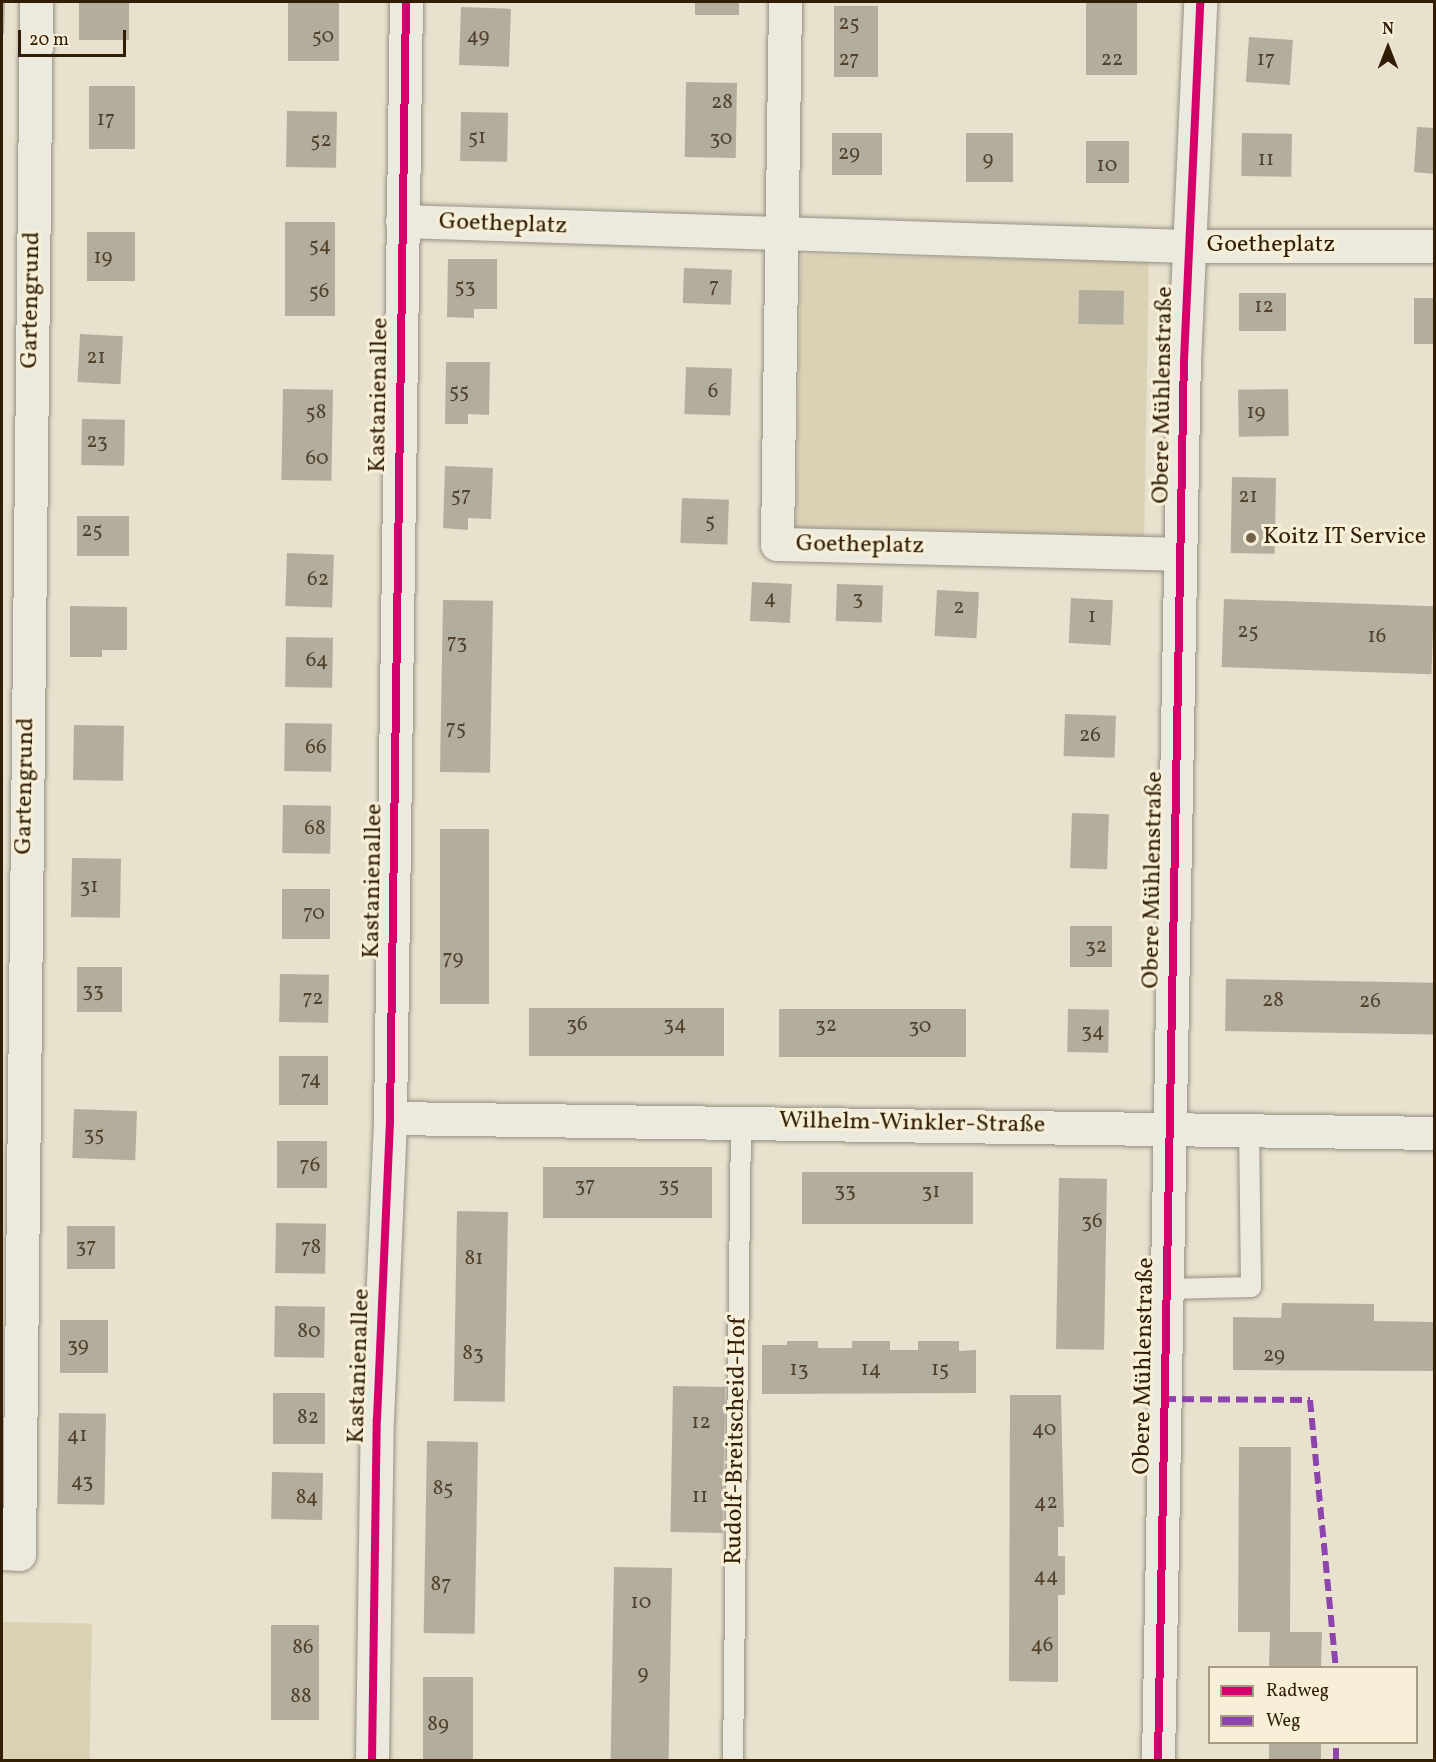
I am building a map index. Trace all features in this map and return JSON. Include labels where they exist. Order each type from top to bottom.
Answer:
[{"type":"street","name":"Gartengrund","points":[[2,1554],[19,1554],[14,640],[36,2]]},
{"type":"street","name":"Kastanienallee","points":[[372,1761],[377,1419],[390,1118],[406,2]]},
{"type":"street","points":[[784,235],[785,2]]},
{"type":"street","name":"Obere Mühlenstraße","points":[[1158,1761],[1168,1127],[1187,246],[1200,2]]},
{"type":"street","name":"Goetheplatz","points":[[402,221],[784,235],[1187,246],[1434,246]]},
{"type":"street","name":"Goetheplatz","points":[[784,235],[777,544],[1180,554]]},
{"type":"street","name":"Wilhelm-Winkler-Straße","points":[[390,1118],[1168,1127],[1434,1133]]},
{"type":"lane","name":"Rudolf-Breitscheid-Hof","points":[[733,1761],[741,1122]]},
{"type":"lane","points":[[1166,1289],[1251,1287],[1249,1129]]},
{"type":"shaded area","points":[[801,255],[1149,261],[1144,540],[796,534]]},
{"type":"shaded area","points":[[2,1622],[92,1624],[90,1760],[2,1760]]},
{"type":"building","points":[[2,2],[5,2],[4,34],[2,34]]},
{"type":"building","points":[[79,2],[129,2],[129,40],[79,40]]},
{"type":"building","points":[[288,2],[339,2],[339,61],[288,61]]},
{"type":"building","points":[[695,2],[739,2],[739,15],[695,15]]},
{"type":"building","points":[[1086,2],[1137,2],[1137,75],[1086,75]]},
{"type":"building","points":[[834,6],[878,6],[878,77],[834,77]]},
{"type":"building","points":[[461,7],[511,9],[509,67],[459,65]]},
{"type":"building","points":[[1249,37],[1293,40],[1290,85],[1246,82]]},
{"type":"building","points":[[686,82],[737,83],[736,158],[685,157]]},
{"type":"building","points":[[89,86],[135,86],[135,149],[89,149]]},
{"type":"building","points":[[287,111],[337,112],[336,168],[286,167]]},
{"type":"building","points":[[461,112],[508,113],[507,162],[460,161]]},
{"type":"building","points":[[1417,127],[1434,128],[1434,174],[1414,172]]},
{"type":"building","points":[[832,133],[882,133],[882,175],[832,175]]},
{"type":"building","points":[[966,133],[1013,133],[1013,182],[966,182]]},
{"type":"building","points":[[1242,133],[1292,134],[1291,177],[1241,176]]},
{"type":"building","points":[[1086,141],[1129,141],[1129,183],[1086,183]]},
{"type":"building","points":[[285,222],[335,222],[335,316],[285,316]]},
{"type":"building","points":[[87,232],[135,232],[135,281],[87,281]]},
{"type":"building","points":[[448,259],[497,259],[497,309],[474,309],[474,318],[447,317]]},
{"type":"building","points":[[684,268],[732,270],[731,305],[683,303]]},
{"type":"building","points":[[1079,290],[1124,291],[1123,325],[1078,324]]},
{"type":"building","points":[[1239,293],[1286,293],[1286,331],[1239,331]]},
{"type":"building","points":[[1414,298],[1434,298],[1434,344],[1414,344]]},
{"type":"building","points":[[80,334],[123,336],[120,384],[77,382]]},
{"type":"building","points":[[446,362],[490,362],[489,415],[468,414],[468,424],[445,424]]},
{"type":"building","points":[[686,367],[732,369],[730,416],[684,414]]},
{"type":"building","points":[[283,389],[333,390],[331,481],[281,480]]},
{"type":"building","points":[[1288,389],[1289,436],[1239,437],[1238,390]]},
{"type":"building","points":[[82,419],[125,420],[124,466],[81,465]]},
{"type":"building","points":[[445,466],[493,468],[491,519],[468,518],[468,530],[443,528]]},
{"type":"building","points":[[1232,477],[1276,478],[1275,554],[1231,553]]},
{"type":"building","points":[[682,498],[729,500],[727,545],[680,543]]},
{"type":"building","points":[[77,516],[129,516],[129,556],[77,556]]},
{"type":"building","points":[[287,553],[334,555],[332,608],[285,606]]},
{"type":"building","points":[[752,582],[792,584],[790,623],[750,621]]},
{"type":"building","points":[[837,584],[883,586],[882,623],[836,621]]},
{"type":"building","points":[[937,590],[979,592],[977,638],[935,636]]},
{"type":"building","points":[[1071,598],[1113,600],[1111,645],[1069,643]]},
{"type":"building","points":[[1224,599],[1434,606],[1431,674],[1222,667]]},
{"type":"building","points":[[443,600],[493,601],[490,773],[440,772]]},
{"type":"building","points":[[70,606],[127,607],[127,650],[102,650],[102,657],[70,657]]},
{"type":"building","points":[[286,637],[333,638],[332,688],[285,687]]},
{"type":"building","points":[[1065,714],[1116,716],[1115,758],[1064,756]]},
{"type":"building","points":[[285,723],[332,724],[331,772],[284,771]]},
{"type":"building","points":[[74,725],[124,726],[123,781],[73,780]]},
{"type":"building","points":[[283,805],[331,806],[330,854],[282,853]]},
{"type":"building","points":[[1072,813],[1109,814],[1107,869],[1070,868]]},
{"type":"building","points":[[440,829],[489,829],[489,1004],[440,1004]]},
{"type":"building","points":[[72,858],[121,859],[120,918],[71,917]]},
{"type":"building","points":[[282,889],[330,889],[330,939],[282,939]]},
{"type":"building","points":[[1070,926],[1112,926],[1112,967],[1070,967]]},
{"type":"building","points":[[77,967],[122,967],[122,1012],[77,1012]]},
{"type":"building","points":[[280,974],[329,975],[328,1023],[279,1022]]},
{"type":"building","points":[[1226,979],[1434,983],[1433,1035],[1225,1031]]},
{"type":"building","points":[[529,1008],[724,1008],[724,1056],[529,1056]]},
{"type":"building","points":[[779,1009],[966,1009],[966,1057],[779,1057]]},
{"type":"building","points":[[1068,1009],[1109,1010],[1108,1053],[1067,1052]]},
{"type":"building","points":[[279,1056],[328,1056],[328,1105],[279,1105]]},
{"type":"building","points":[[74,1109],[137,1111],[135,1160],[72,1158]]},
{"type":"building","points":[[277,1141],[327,1141],[327,1188],[277,1188]]},
{"type":"building","points":[[543,1167],[712,1167],[712,1218],[543,1218]]},
{"type":"building","points":[[802,1172],[973,1172],[973,1224],[802,1224]]},
{"type":"building","points":[[1059,1178],[1107,1179],[1104,1350],[1056,1349]]},
{"type":"building","points":[[457,1211],[508,1212],[505,1402],[454,1401]]},
{"type":"building","points":[[276,1223],[326,1224],[325,1274],[275,1273]]},
{"type":"building","points":[[67,1226],[115,1226],[115,1269],[67,1269]]},
{"type":"building","points":[[1282,1303],[1374,1304],[1374,1321],[1434,1322],[1434,1371],[1233,1370],[1233,1317],[1281,1318]]},
{"type":"building","points":[[275,1306],[325,1307],[324,1358],[274,1357]]},
{"type":"building","points":[[60,1320],[108,1320],[108,1373],[60,1373]]},
{"type":"building","points":[[787,1341],[818,1341],[818,1348],[852,1348],[852,1341],[890,1341],[890,1350],[918,1350],[918,1341],[959,1341],[959,1351],[976,1350],[976,1393],[762,1394],[762,1345],[787,1345]]},
{"type":"building","points":[[673,1386],[725,1387],[722,1533],[670,1532]]},
{"type":"building","points":[[273,1393],[325,1393],[325,1444],[273,1444]]},
{"type":"building","points":[[1010,1395],[1061,1395],[1064,1527],[1058,1527],[1058,1556],[1065,1556],[1065,1595],[1058,1595],[1058,1682],[1009,1681]]},
{"type":"building","points":[[59,1413],[106,1414],[104,1505],[57,1504]]},
{"type":"building","points":[[427,1441],[478,1442],[475,1634],[424,1633]]},
{"type":"building","points":[[1239,1447],[1291,1447],[1290,1632],[1322,1632],[1321,1666],[1269,1666],[1270,1632],[1238,1632]]},
{"type":"building","points":[[272,1472],[323,1473],[322,1520],[271,1519]]},
{"type":"building","points":[[614,1567],[672,1568],[669,1760],[611,1760]]},
{"type":"building","points":[[271,1625],[319,1625],[319,1720],[271,1720]]},
{"type":"building","points":[[423,1677],[473,1677],[473,1760],[423,1760]]},
{"type":"building","points":[[1269,1744],[1321,1744],[1321,1760],[1269,1760]]},
{"type":"marked path","points":[[1164,1399],[1310,1400],[1336,1666]]},
{"type":"marked path","points":[[1336,1744],[1336,1760]]},
{"type":"cycle path","points":[[372,1760],[377,1419],[390,1118],[406,2]]},
{"type":"cycle path","points":[[1158,1760],[1184,361],[1200,2]]},
{"type":"place","name":"Koitz IT Service","points":[[1251,538]]}]
